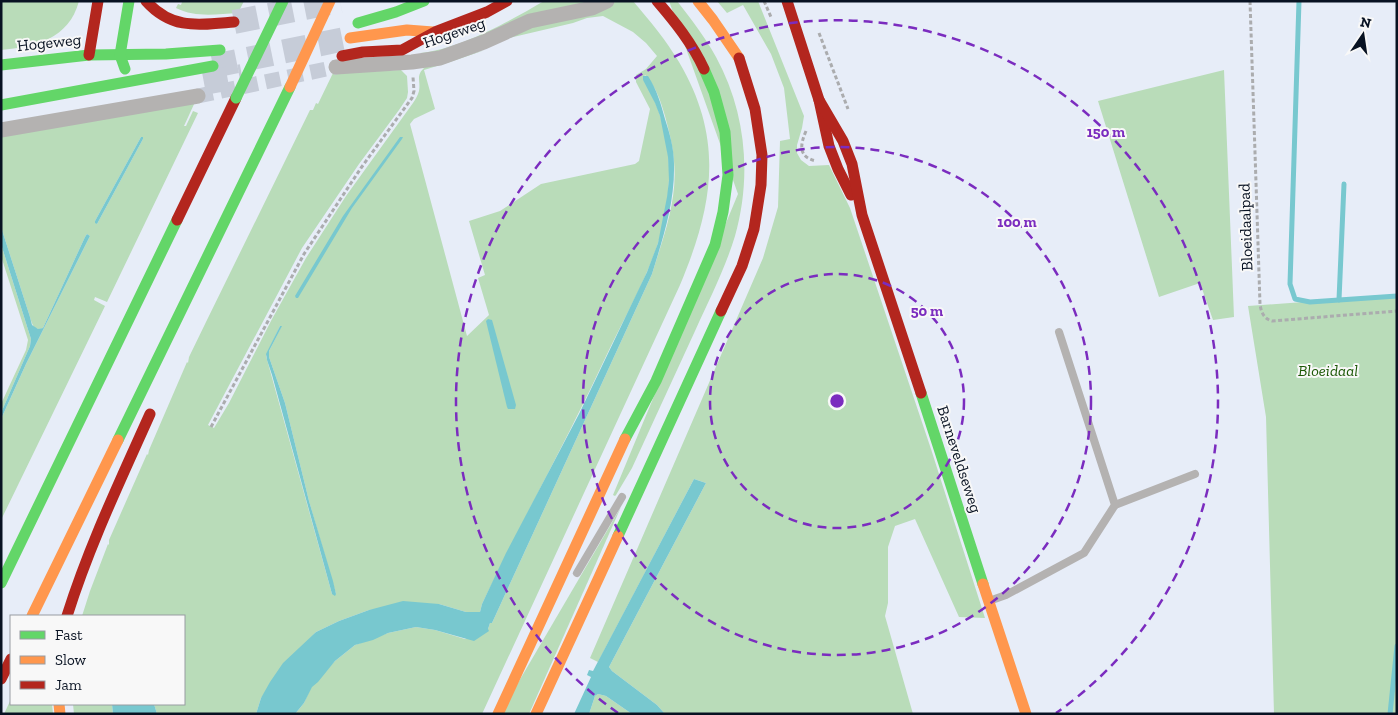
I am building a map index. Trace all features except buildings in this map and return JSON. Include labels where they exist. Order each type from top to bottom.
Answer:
[{"type":"main road","points":[[98,1],[89,55],[129,82],[157,88]]},
{"type":"main road","points":[[129,1],[120,55],[129,82]]},
{"type":"main road","points":[[146,1],[158,14],[177,22],[198,24],[234,22]]},
{"type":"main road","points":[[1,584],[283,1]]},
{"type":"main road","points":[[32,615],[290,87],[330,1]]},
{"type":"main road","points":[[358,23],[396,12],[424,1]]},
{"type":"main road","name":"Hogeweg","points":[[339,62],[362,52],[402,50],[435,32],[487,12],[507,1]]},
{"type":"main road","points":[[498,714],[618,453],[656,381],[715,245],[723,212],[728,175],[726,132],[714,92],[697,54],[657,1]]},
{"type":"main road","points":[[536,714],[742,266],[754,229],[762,155],[754,109],[739,58],[698,1]]},
{"type":"main road","name":"Barneveldseweg","points":[[787,1],[819,100],[829,146],[838,169],[862,215],[1026,714]]},
{"type":"main road","name":"Hogeweg","points":[[350,38],[407,30],[435,32]]},
{"type":"main road","name":"Hogeweg","points":[[1,65],[89,55],[166,54],[220,50]]},
{"type":"main road","points":[[1,106],[213,66]]},
{"type":"main road","points":[[191,315],[204,260]]},
{"type":"main road","points":[[68,615],[83,567],[96,534],[155,403]]},
{"type":"main road","points":[[1,564],[68,444]]},
{"type":"main road","points":[[1,680],[10,661]]},
{"type":"street","name":"Hogeweg","points":[[339,62],[428,61],[451,55],[530,21],[592,8],[607,1]]},
{"type":"street","points":[[1,130],[198,96]]},
{"type":"lane","points":[[1059,332],[1115,505]]},
{"type":"lane","points":[[643,464],[658,446]]},
{"type":"lane","points":[[990,601],[1006,595],[1084,553],[1115,505],[1195,474]]},
{"type":"lane","points":[[573,580],[628,487]]},
{"type":"lane","points":[[509,691],[553,614]]},
{"type":"path","name":"Bloeidaalpad","points":[[1250,1],[1260,304],[1263,315],[1272,321],[1397,311]]},
{"type":"path","points":[[819,33],[848,110]]},
{"type":"path","points":[[211,427],[304,254],[360,168],[412,98],[414,91],[412,62]]},
{"type":"green space","points":[[1,1],[79,1],[74,14],[67,24],[49,39],[14,49],[1,50]]},
{"type":"green space","points":[[181,1],[244,1],[238,13],[207,15],[191,13],[176,8],[178,4],[181,5]]},
{"type":"green space","points":[[544,1],[596,1],[438,53],[420,53],[468,40]]},
{"type":"green space","points":[[616,1],[633,1],[669,46],[694,91],[703,119],[708,146],[709,173],[700,228],[680,285],[482,714],[295,714],[304,703],[311,687],[335,661],[355,645],[388,633],[416,627],[435,630],[465,639],[488,629],[490,623],[492,623],[652,274],[665,233],[674,190],[673,155],[660,100],[645,75],[643,79],[654,99],[662,121],[669,161],[667,204],[658,243],[635,297],[482,604],[480,612],[466,612],[439,604],[369,610],[316,632],[261,698],[256,714],[157,714],[154,705],[185,705],[185,615],[82,615],[109,545],[109,540],[148,455],[189,357],[310,110],[313,110],[316,103],[318,104],[333,73],[401,70],[407,76],[407,98],[302,248],[208,425],[214,428],[306,258],[346,196],[416,99],[419,91],[419,76],[425,67],[485,50],[424,70],[435,109],[414,119],[410,124],[467,336],[489,315],[478,278],[485,275],[469,221],[500,211],[541,184],[635,164],[639,161],[650,109],[636,82],[636,75],[646,69],[657,56],[646,43],[633,32],[603,16],[587,18],[509,38],[523,29],[611,5]],"holes":[[[280,326],[269,351],[269,357],[285,403],[309,501],[336,594],[332,594],[266,356]]]},
{"type":"green space","points":[[669,1],[677,1],[693,21],[712,50],[726,78],[740,122],[744,167],[743,190],[735,236],[722,272],[632,468],[615,496],[613,495],[738,194]]},
{"type":"green space","points":[[717,1],[758,1],[804,116],[797,153],[801,160],[809,166],[829,165],[850,208],[931,449],[985,618],[959,617],[915,519],[895,526],[888,547],[888,603],[885,616],[913,714],[665,714],[657,705],[612,671],[609,667],[706,483],[694,479],[598,662],[590,658],[763,258],[778,207],[780,141],[790,139],[784,88],[771,54],[743,5],[727,13]]},
{"type":"green space","points":[[1224,70],[1234,317],[1213,320],[1200,283],[1159,297],[1098,101]]},
{"type":"green space","points":[[195,102],[184,126],[186,126],[193,111],[198,113],[107,302],[95,297],[94,300],[105,306],[1,520],[1,419],[26,364],[90,236],[87,234],[85,237],[43,328],[35,328],[1,227],[1,135]],"holes":[[[141,137],[143,139],[97,224],[95,221]]]},
{"type":"green space","points":[[1,244],[31,339],[30,346],[1,413],[1,404],[26,350],[28,340],[1,256]]},
{"type":"green space","name":"Bloeidaal","points":[[1397,295],[1397,714],[1274,714],[1266,417],[1248,306]]},
{"type":"green space","points":[[621,507],[529,714],[503,714],[515,688]]},
{"type":"green space","points":[[598,694],[606,696],[632,714],[589,714],[595,696]]},
{"type":"green space","points":[[10,701],[10,705],[52,705],[53,714],[4,714]]},
{"type":"green space","points":[[73,705],[112,705],[113,714],[74,714]]},
{"type":"water","points":[[643,76],[648,76],[660,102],[669,130],[673,153],[673,193],[664,234],[652,274],[492,623],[490,623],[489,631],[474,641],[435,630],[416,627],[388,633],[355,645],[335,661],[312,687],[304,703],[295,714],[256,714],[261,698],[283,663],[316,632],[339,621],[369,610],[403,601],[439,604],[466,612],[480,612],[506,553],[579,414],[647,272],[658,243],[669,180],[668,157],[660,116],[643,80]]},
{"type":"water","points":[[141,137],[143,139],[97,224],[95,223],[95,221]]},
{"type":"water","points":[[400,137],[403,137],[352,208],[298,298],[296,298],[295,296],[343,216]]},
{"type":"water","points":[[1,227],[32,325],[38,329],[43,328],[85,237],[87,234],[90,236],[26,364],[1,419],[1,413],[30,346],[31,339],[1,244]]},
{"type":"water","points":[[488,319],[492,320],[516,405],[515,409],[508,409],[507,407],[486,321]]},
{"type":"water","points":[[280,326],[282,326],[269,351],[269,357],[285,403],[309,501],[333,581],[335,596],[332,594],[267,360],[266,354]]},
{"type":"water","points":[[694,479],[706,483],[609,667],[657,705],[665,714],[632,714],[606,696],[598,694],[595,696],[589,714],[574,714],[591,677],[587,675],[589,670],[593,671]]},
{"type":"water","points":[[112,705],[154,705],[157,714],[113,714]]},
{"type":"waterway","points":[[1299,1],[1290,284],[1295,299],[1310,302],[1397,296]]},
{"type":"waterway","points":[[1339,300],[1344,184]]},
{"type":"waterway","points":[[1390,714],[1397,646]]},
{"type":"tunnel","points":[[234,22],[340,1]]},
{"type":"tunnel","points":[[213,66],[350,38]]},
{"type":"tunnel","points":[[198,96],[336,67]]},
{"type":"tunnel","points":[[204,83],[242,76]]},
{"type":"traffic: fast","points":[[125,69],[120,55],[129,1]]},
{"type":"traffic: fast","points":[[236,98],[283,1]]},
{"type":"traffic: fast","points":[[358,23],[396,12],[424,1]]},
{"type":"traffic: fast","points":[[1,65],[89,55],[166,54],[220,50]]},
{"type":"traffic: fast","points":[[1,105],[213,66]]},
{"type":"traffic: fast","points":[[625,439],[656,381],[715,245],[723,212],[728,175],[725,132],[714,92],[704,69]]},
{"type":"traffic: fast","points":[[118,440],[290,87]]},
{"type":"traffic: fast","points":[[1,583],[177,220]]},
{"type":"traffic: fast","points":[[618,536],[721,311]]},
{"type":"traffic: fast","points":[[921,393],[983,584]]},
{"type":"traffic: slow","points":[[290,87],[330,1]]},
{"type":"traffic: slow","points":[[698,1],[739,58]]},
{"type":"traffic: slow","points":[[350,38],[407,30],[433,32]]},
{"type":"traffic: slow","points":[[498,714],[625,439]]},
{"type":"traffic: slow","points":[[32,615],[118,440]]},
{"type":"traffic: slow","points":[[536,714],[618,536]]},
{"type":"traffic: slow","points":[[983,584],[1026,714]]},
{"type":"traffic: slow","points":[[59,705],[60,714]]},
{"type":"traffic: jam","points":[[89,55],[98,1]]},
{"type":"traffic: jam","points":[[146,1],[166,17],[186,24],[234,22]]},
{"type":"traffic: jam","points":[[342,56],[363,52],[402,50],[435,32],[487,12],[507,1]]},
{"type":"traffic: jam","points":[[657,1],[683,33],[704,69]]},
{"type":"traffic: jam","points":[[787,1],[819,100],[829,146],[851,195]]},
{"type":"traffic: jam","points":[[721,311],[742,266],[754,229],[761,185],[762,155],[755,109],[739,58]]},
{"type":"traffic: jam","points":[[177,220],[236,98]]},
{"type":"traffic: jam","points":[[819,100],[843,141],[852,164],[862,215],[921,393]]},
{"type":"traffic: jam","points":[[67,615],[95,539],[150,414]]},
{"type":"traffic: jam","points":[[1,679],[10,661]]}]
